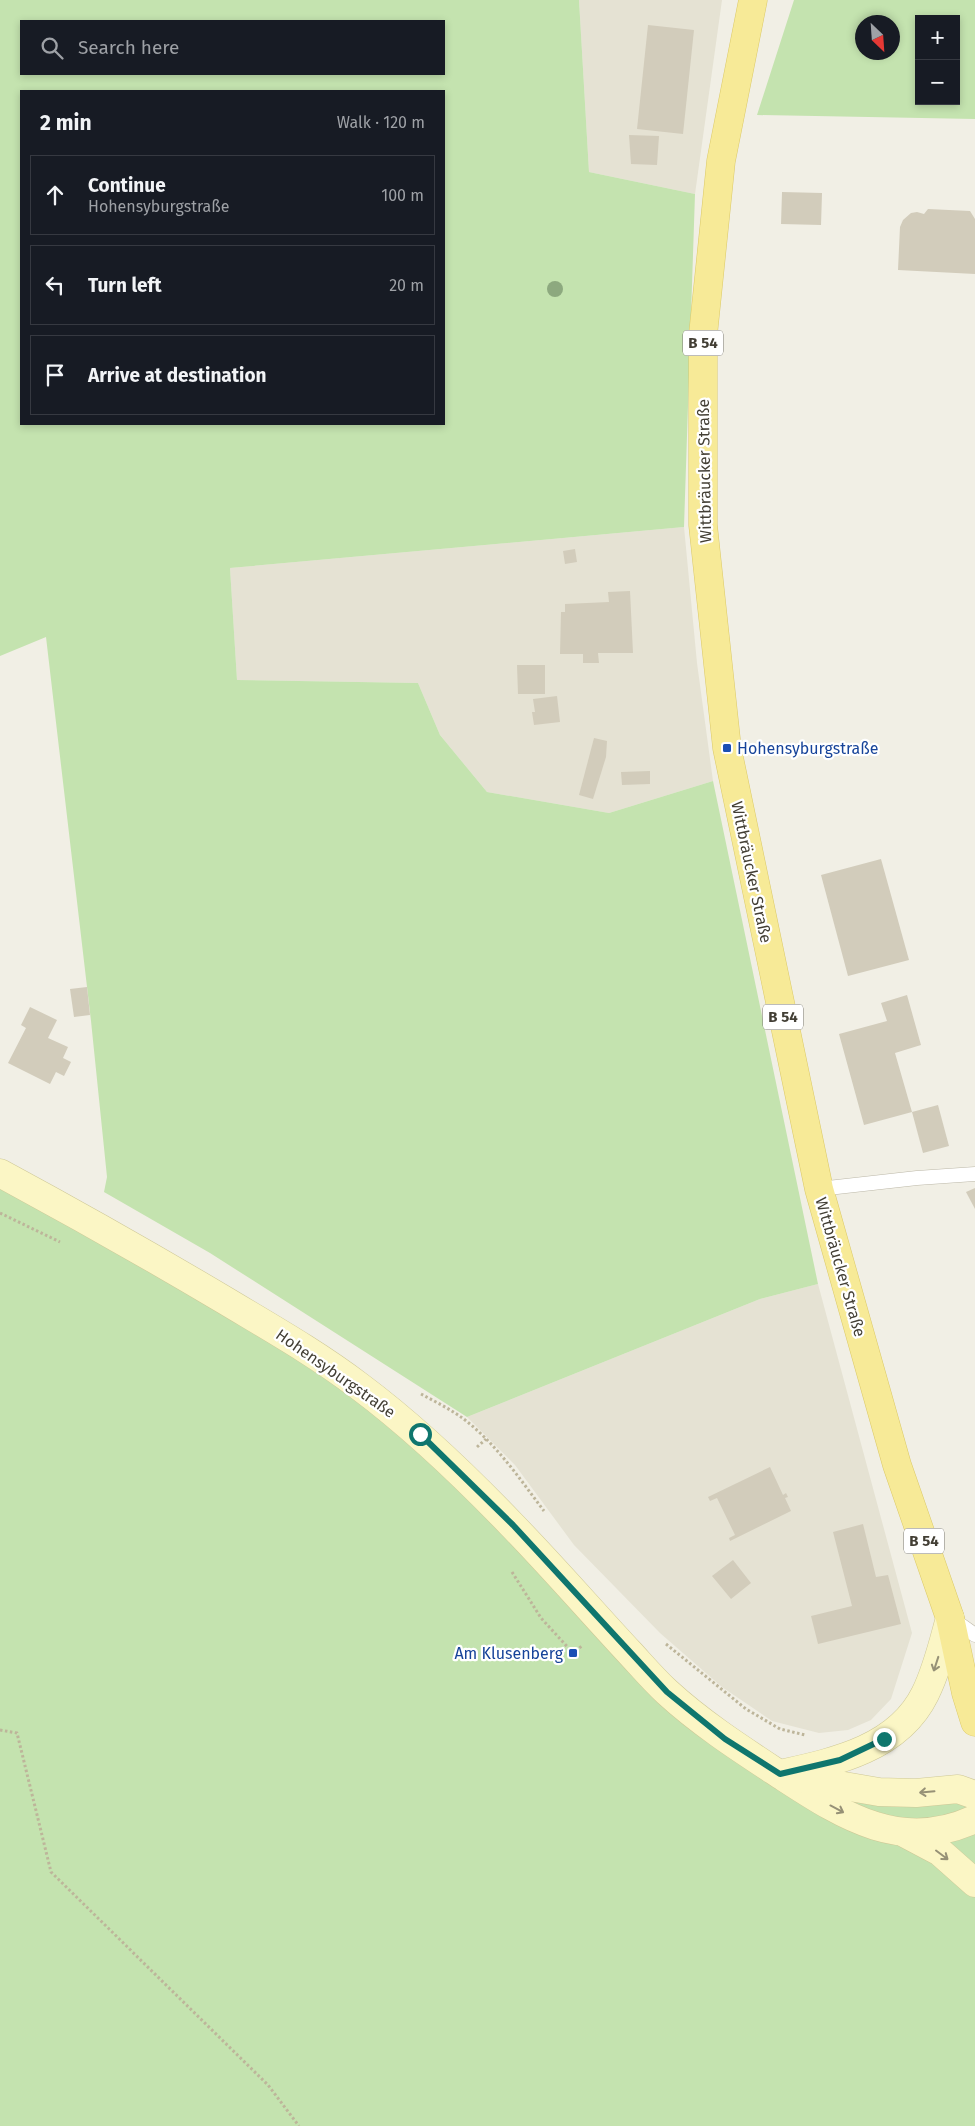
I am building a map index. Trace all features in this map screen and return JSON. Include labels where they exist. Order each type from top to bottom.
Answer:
[{"type":"main road","name":"Wittbräucker Straße","points":[[753,0],[721,161],[703,335],[703,525],[727,748],[818,1189],[897,1465],[950,1618],[966,1693],[975,1722]]},
{"type":"main road","name":"Hohensyburgstraße","points":[[0,1173],[82,1218],[294,1341],[358,1385],[420,1434],[456,1468],[513,1525],[667,1692],[725,1739],[817,1799],[848,1815],[882,1829],[906,1834],[954,1827],[975,1819]]},
{"type":"main road","points":[[780,1774],[840,1760],[884,1739],[904,1723],[925,1695],[936,1667],[950,1618]]},
{"type":"main road","name":"Hohensyburgstraße","points":[[780,1774],[878,1792],[916,1793],[958,1789],[975,1795]]},
{"type":"main road","points":[[906,1834],[940,1852],[975,1883]]},
{"type":"lane","points":[[818,1189],[917,1178],[975,1174]]},
{"type":"lane","points":[[950,1618],[975,1634]]},
{"type":"path","points":[[0,1213],[56,1242],[66,1242]]},
{"type":"path","points":[[511,1570],[541,1618],[573,1653]]},
{"type":"path","points":[[0,1730],[17,1733],[51,1872],[268,2085],[299,2126]]},
{"type":"shaded area","points":[[579,0],[722,0],[695,194],[589,172]]},
{"type":"shaded area","points":[[684,527],[697,663],[713,781],[609,813],[487,792],[440,735],[418,683],[237,680],[230,568]]},
{"type":"shaded area","points":[[818,1284],[912,1633],[891,1699],[871,1720],[848,1730],[819,1733],[772,1721],[722,1687],[660,1633],[574,1545],[515,1465],[467,1417],[760,1299]]},
{"type":"green space","points":[[0,0],[579,0],[589,172],[695,194],[684,527],[230,568],[237,680],[418,683],[440,735],[487,792],[609,813],[713,781],[818,1284],[760,1299],[467,1417],[210,1253],[104,1192],[107,1177],[91,1021],[46,637],[0,656]]},
{"type":"green space","points":[[794,0],[975,0],[975,119],[757,115]]},
{"type":"green space","points":[[0,1173],[359,1385],[605,1626],[780,1774],[975,1795],[975,2126],[0,2126]]},
{"type":"building","points":[[648,25],[694,30],[683,134],[637,129]]},
{"type":"building","points":[[629,135],[659,136],[657,165],[631,164]]},
{"type":"building","points":[[782,192],[822,193],[821,225],[781,224]]},
{"type":"building","points":[[928,209],[970,211],[975,219],[975,274],[898,270],[900,227],[903,220],[911,213],[924,214]]},
{"type":"building","points":[[575,549],[577,562],[565,564],[563,551]]},
{"type":"building","points":[[630,591],[633,653],[598,653],[599,663],[583,663],[583,654],[560,654],[561,612],[565,612],[565,604],[609,602],[608,592]]},
{"type":"building","points":[[517,665],[545,665],[545,694],[518,694]]},
{"type":"building","points":[[557,696],[560,722],[534,725],[533,699]]},
{"type":"building","points":[[594,738],[607,741],[606,757],[593,799],[579,795]]},
{"type":"building","points":[[650,771],[650,784],[622,785],[621,772]]},
{"type":"building","points":[[881,859],[909,960],[848,976],[821,875]]},
{"type":"building","points":[[87,987],[90,1015],[74,1017],[70,989]]},
{"type":"building","points":[[907,995],[921,1045],[895,1053],[912,1112],[864,1125],[839,1034],[887,1021],[881,1003]]},
{"type":"building","points":[[30,1007],[57,1020],[48,1038],[68,1047],[63,1058],[71,1062],[64,1076],[56,1072],[50,1084],[8,1063],[26,1028],[21,1025]]},
{"type":"building","points":[[938,1105],[949,1146],[923,1153],[912,1112]]},
{"type":"building","points":[[975,1188],[975,1209],[966,1192]]},
{"type":"building","points":[[770,1467],[783,1495],[786,1493],[788,1497],[785,1498],[791,1511],[730,1541],[729,1538],[735,1535],[717,1498],[710,1501],[708,1497]]},
{"type":"building","points":[[863,1524],[876,1577],[888,1575],[901,1624],[818,1644],[811,1616],[852,1606],[833,1532]]},
{"type":"building","points":[[733,1560],[751,1583],[731,1599],[712,1576]]},
{"type":"place","name":"Hohensyburgstraße","points":[[727,748]]},
{"type":"place","name":"Am Klusenberg","points":[[573,1653]]},
{"type":"route","points":[[420,1434],[513,1525],[667,1692],[725,1739],[780,1774],[840,1760],[884,1739]]}]
